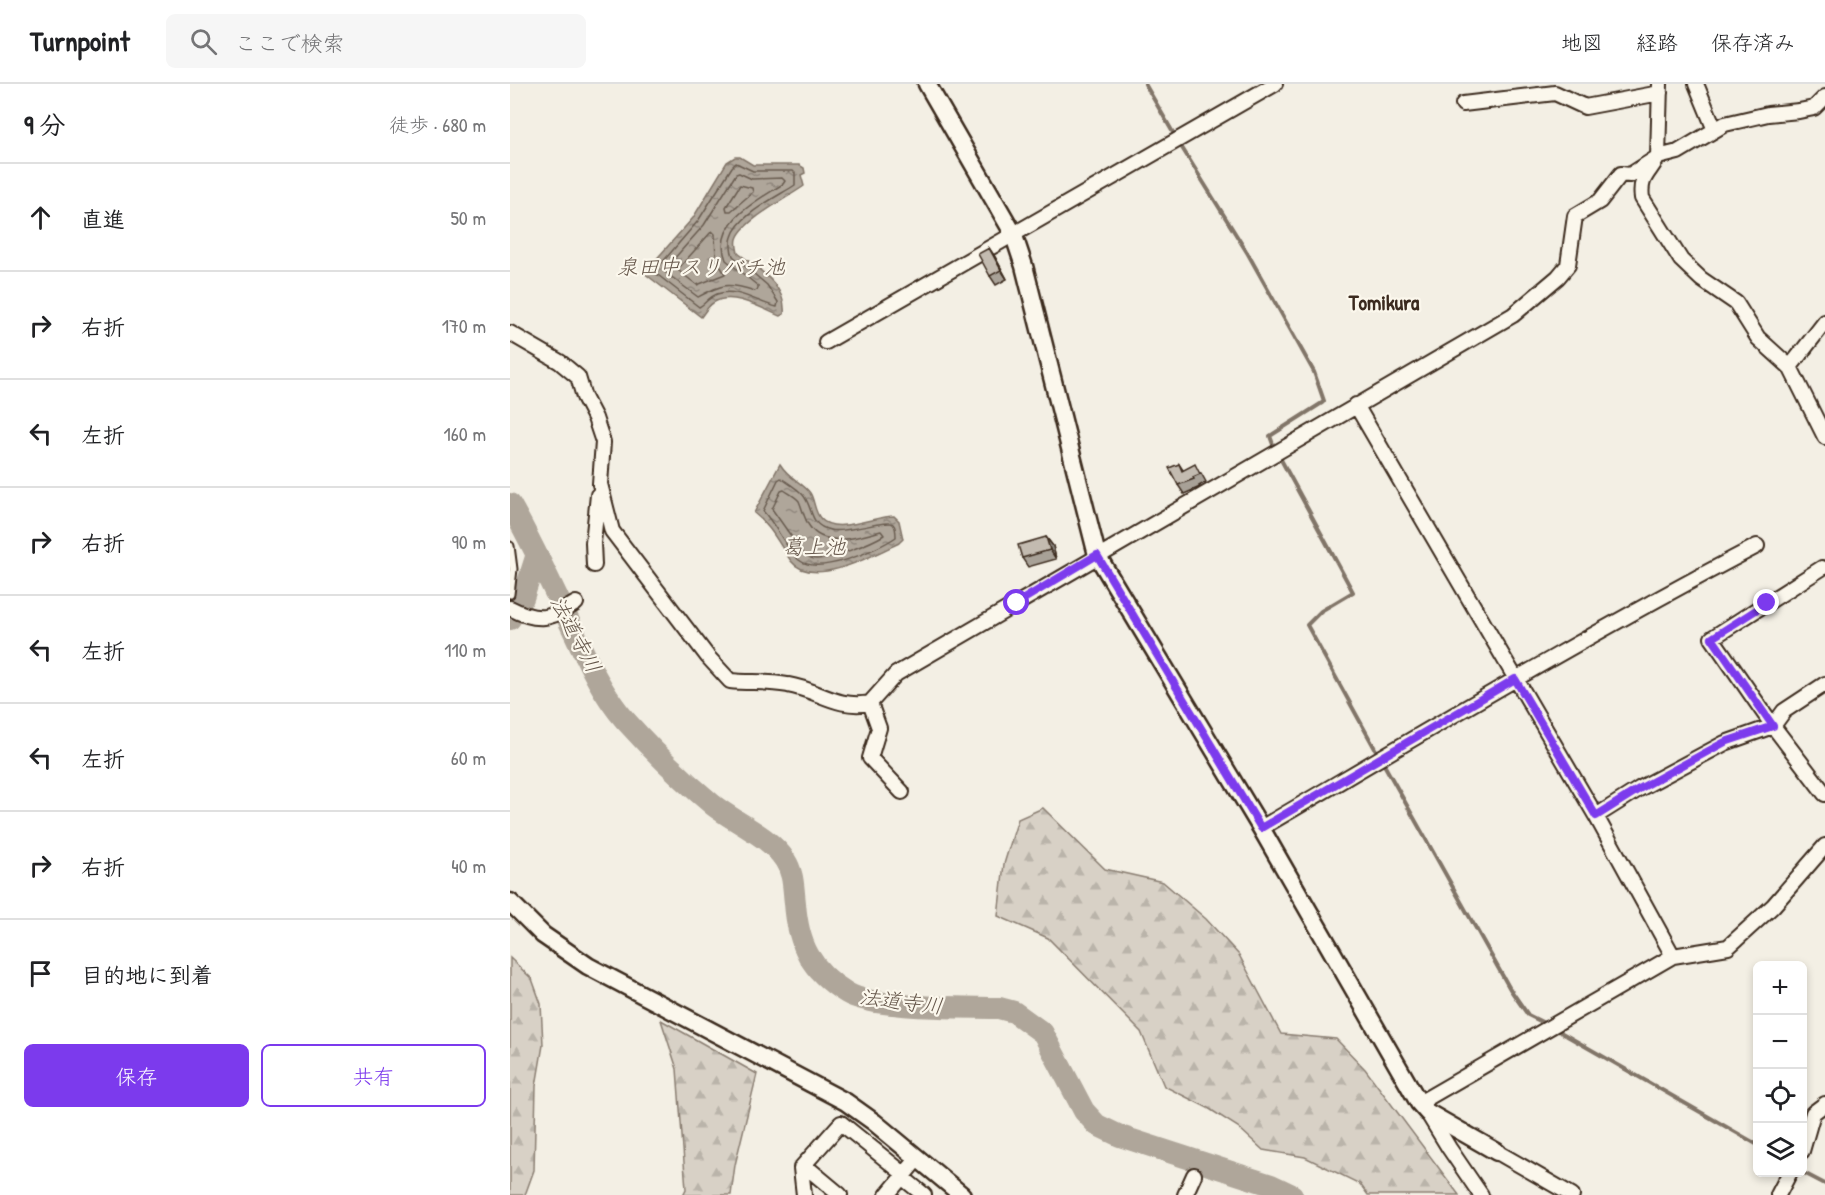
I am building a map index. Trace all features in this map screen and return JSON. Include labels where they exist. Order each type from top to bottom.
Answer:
[{"type":"street","points":[[927,84],[1013,233],[1024,266],[1097,555],[1261,828],[1423,1108],[1481,1195]]},
{"type":"street","points":[[826,342],[1275,84]]},
{"type":"street","points":[[1696,84],[1715,130]]},
{"type":"street","points":[[1463,104],[1555,93],[1585,107],[1660,89],[1658,157],[1644,176],[1640,187],[1642,198],[1681,260],[1701,279],[1736,303],[1758,338],[1790,367],[1825,437]]},
{"type":"street","points":[[600,484],[612,531],[708,657],[730,681],[790,685],[838,703],[855,706],[870,703],[896,674],[1513,315],[1558,277],[1568,265],[1575,216],[1600,201],[1621,174],[1630,175],[1658,157],[1678,152],[1715,130],[1746,118],[1814,108],[1825,97]]},
{"type":"street","points":[[1790,367],[1825,322]]},
{"type":"street","points":[[510,333],[560,362],[578,377],[584,397],[595,418],[603,442],[593,543],[594,566]]},
{"type":"street","points":[[1356,405],[1596,816],[1673,956]]},
{"type":"street","points":[[1261,828],[1515,679],[1682,585],[1757,546]]},
{"type":"street","points":[[1822,568],[1712,638],[1773,726],[1825,794]]},
{"type":"street","points":[[510,608],[526,616],[552,617],[576,603]]},
{"type":"street","points":[[1596,816],[1639,789],[1725,742],[1773,726],[1784,711],[1825,684]]},
{"type":"street","points":[[870,703],[879,728],[870,758],[902,792]]},
{"type":"street","points":[[1423,1108],[1673,956],[1728,947],[1773,906],[1825,846]]},
{"type":"street","points":[[510,902],[543,935],[588,966],[846,1102],[874,1122],[962,1195]]},
{"type":"street","points":[[1807,1136],[1813,1113],[1825,1104]]},
{"type":"street","points":[[1423,1108],[1572,1195]]},
{"type":"street","points":[[804,1195],[801,1168],[841,1123],[924,1195]]},
{"type":"street","points":[[887,1195],[918,1158]]},
{"type":"street","points":[[804,1165],[840,1195]]},
{"type":"street","points":[[1185,1195],[1194,1175]]},
{"type":"street","points":[[1778,1195],[1788,1177]]},
{"type":"lane","points":[[510,546],[513,568],[510,594]]},
{"type":"green space","points":[[1043,808],[1105,869],[1163,882],[1206,919],[1239,955],[1281,1034],[1336,1039],[1365,1069],[1459,1195],[1368,1195],[1360,1184],[1305,1157],[1263,1150],[1238,1127],[1208,1108],[1164,1086],[1141,1032],[1048,938],[998,916],[1004,864],[1018,819]]},
{"type":"green space","points":[[510,958],[532,979],[541,1004],[543,1045],[536,1086],[534,1170],[525,1195],[510,1195]]},
{"type":"green space","points":[[661,1020],[757,1074],[735,1165],[731,1195],[683,1195],[686,1189],[677,1069]]},
{"type":"water","name":"泉田中スリバチ池","points":[[740,157],[753,165],[799,165],[804,168],[805,173],[801,175],[804,186],[756,217],[741,232],[737,241],[738,253],[770,279],[781,294],[784,314],[780,316],[747,302],[729,299],[713,303],[701,317],[644,273],[693,218],[727,162]]},
{"type":"water","name":"葛上池","points":[[780,464],[810,493],[819,516],[827,523],[856,524],[894,516],[899,521],[903,539],[875,555],[844,567],[814,572],[801,569],[791,561],[770,529],[754,513]]},
{"type":"building","points":[[989,248],[1001,270],[990,276],[978,254]]},
{"type":"building","points":[[1179,464],[1182,471],[1195,464],[1200,474],[1178,485],[1169,468]]},
{"type":"building","points":[[1046,537],[1050,550],[1022,558],[1018,545]]},
{"type":"waterway","points":[[1145,84],[1175,136]]},
{"type":"waterway","points":[[1179,143],[1248,254],[1314,372],[1324,401],[1270,436],[1275,450]]},
{"type":"waterway","points":[[1279,456],[1353,592],[1321,611],[1307,625],[1378,754]]},
{"type":"waterway","name":"法道寺川","points":[[510,504],[539,558],[592,669],[615,708],[690,785],[722,812],[770,843],[785,860],[792,876],[799,932],[803,944],[824,976],[847,993],[877,1002],[897,1005],[999,1008],[1014,1012],[1043,1033],[1084,1111],[1097,1125],[1120,1136],[1271,1185],[1292,1195]]},
{"type":"waterway","points":[[510,619],[523,598],[536,557]]},
{"type":"waterway","points":[[1382,761],[1510,989],[1528,1015],[1546,1024]]},
{"type":"waterway","points":[[1555,1029],[1753,1142]]},
{"type":"waterway","points":[[1807,1175],[1825,1184]]},
{"type":"district","name":"Tomikura","points":[[1384,302]]},
{"type":"route","points":[[1017,603],[1097,555],[1261,828],[1515,679],[1596,816],[1639,789],[1725,742],[1773,726],[1712,638],[1767,603]]}]
